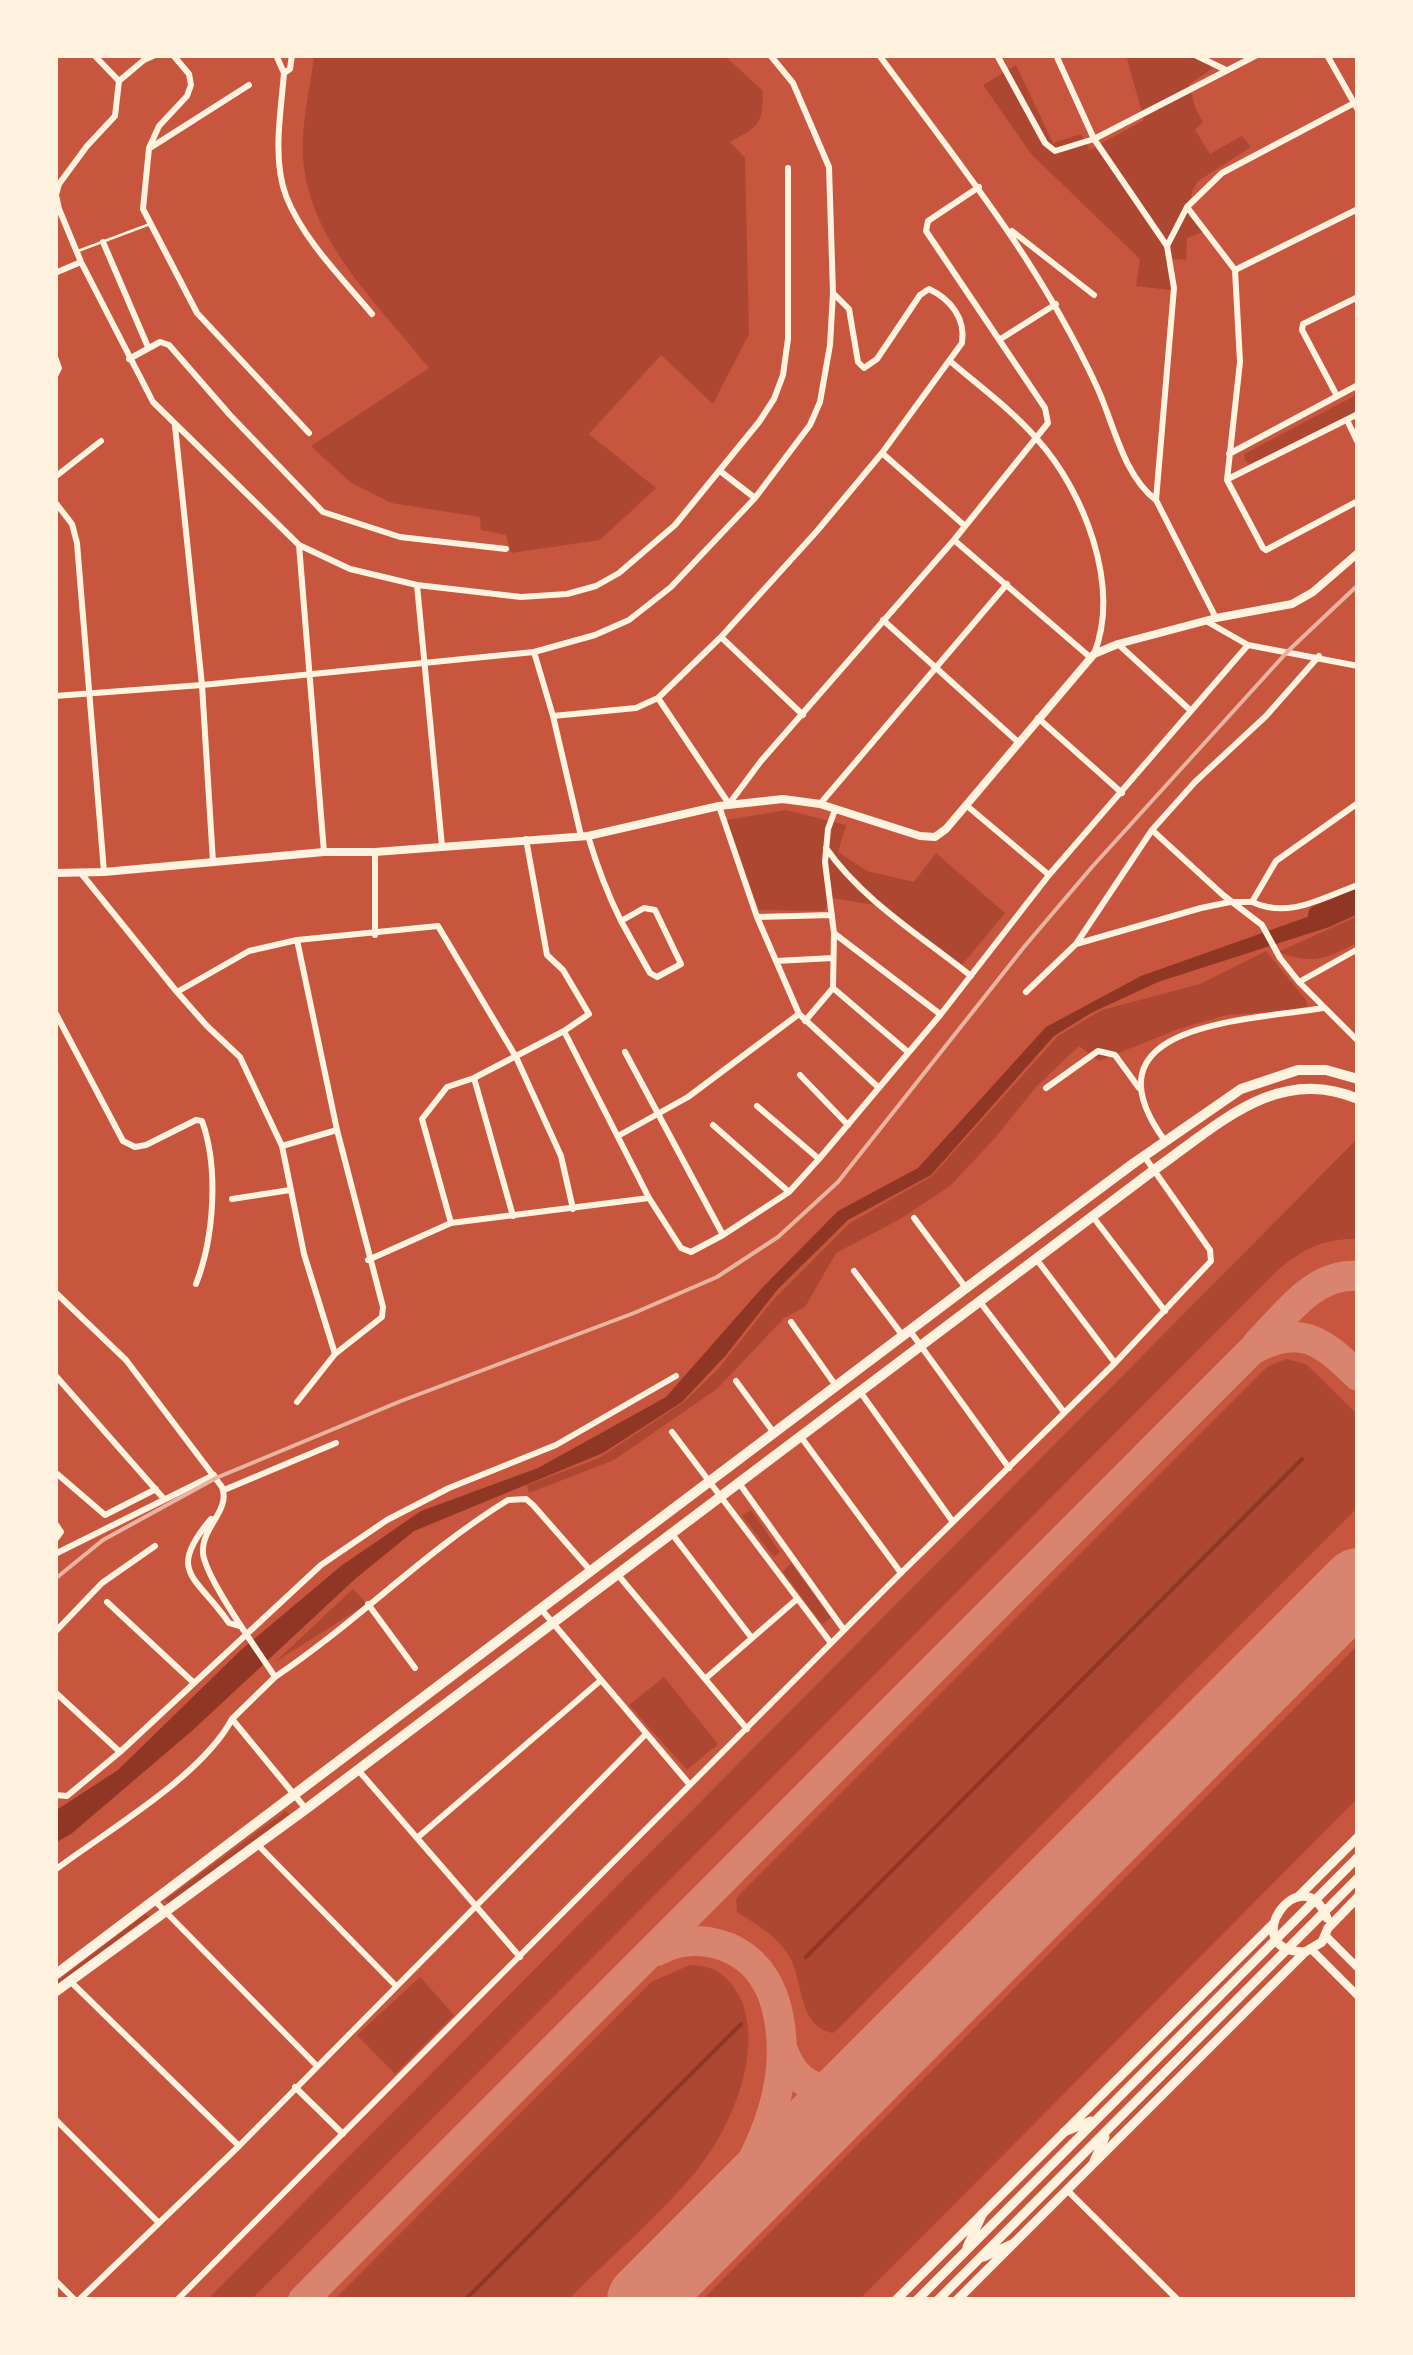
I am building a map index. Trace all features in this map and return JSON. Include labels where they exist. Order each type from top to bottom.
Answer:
[{"type":"highway","points":[[55,1975],[1144,1156],[1241,1089],[1267,1078],[1298,1070],[1356,1076]]},
{"type":"highway","points":[[55,1992],[258,1845],[1154,1170],[1256,1099],[1304,1088],[1340,1091],[1358,1099]]},
{"type":"main road","points":[[896,2300],[1273,1924],[1284,1903],[1298,1897],[1358,1837]]},
{"type":"main road","points":[[917,2300],[1358,1857]]},
{"type":"main road","points":[[938,2300],[1358,1878]]},
{"type":"main road","points":[[1298,1897],[1315,1901],[1325,1912],[1327,1932]]},
{"type":"main road","points":[[957,2300],[1358,1898]]},
{"type":"main road","points":[[1273,1924],[1276,1939],[1288,1950],[1308,1951]]},
{"type":"main road","points":[[1064,2132],[1098,2118]]},
{"type":"main road","points":[[1094,2162],[1109,2129]]},
{"type":"main road","points":[[965,2251],[982,2212]]},
{"type":"main road","points":[[978,2261],[1014,2243]]},
{"type":"street","points":[[94,55],[119,82]]},
{"type":"street","points":[[155,55],[119,82],[114,116],[87,146],[56,194],[76,252],[128,359],[153,402],[298,546],[350,569],[417,586],[521,597],[567,594],[596,586],[675,526],[766,410],[783,375],[788,339],[788,168]]},
{"type":"street","points":[[173,55],[189,74],[191,85],[159,126],[149,148],[143,209],[198,313],[309,433]]},
{"type":"street","points":[[276,55],[284,73],[278,144],[285,194],[306,233],[372,314]]},
{"type":"street","points":[[284,73],[290,69],[292,55]]},
{"type":"street","points":[[55,696],[534,652],[595,635],[629,620],[671,588],[755,498],[810,425],[820,402],[830,345],[832,293],[828,166],[793,83],[770,55]]},
{"type":"street","points":[[879,55],[980,187],[1056,304],[1097,387],[1137,483],[1156,500],[1210,619],[1248,646],[1358,666]]},
{"type":"street","points":[[998,55],[1055,151],[1094,138],[1257,55]]},
{"type":"street","points":[[1056,55],[1094,138],[1167,246],[1174,288],[1156,500]]},
{"type":"street","points":[[1194,55],[1227,70]]},
{"type":"street","points":[[1167,246],[1187,206],[1222,173],[1357,104],[1327,55]]},
{"type":"street","points":[[149,148],[249,85]]},
{"type":"street","points":[[730,804],[737,790],[954,540],[1048,423],[1045,408],[925,225],[980,187]]},
{"type":"street","points":[[1187,206],[1235,270],[1240,362],[1227,480],[1266,550],[1358,502]]},
{"type":"street","points":[[1235,270],[1358,209]]},
{"type":"street","points":[[1008,228],[1094,295]]},
{"type":"street","points":[[104,242],[148,347]]},
{"type":"street","points":[[55,274],[81,262]]},
{"type":"street","points":[[553,716],[636,708],[658,698],[721,638],[817,532],[882,454],[962,343],[963,332],[954,307],[934,290],[924,291],[877,359],[864,368],[858,362],[848,309],[832,293]]},
{"type":"street","points":[[1337,396],[1302,324],[1358,296]]},
{"type":"street","points":[[999,340],[1056,304]]},
{"type":"street","points":[[128,359],[160,342],[169,345],[323,512],[400,537],[506,549]]},
{"type":"street","points":[[55,357],[55,376]]},
{"type":"street","points":[[55,873],[584,836],[719,806],[782,799],[820,804],[929,837],[946,829],[1093,656],[1100,640],[1104,606],[1097,558],[1074,490],[1038,439],[950,361]]},
{"type":"street","points":[[1229,454],[1358,385]]},
{"type":"street","points":[[1227,480],[1358,414]]},
{"type":"street","points":[[1347,420],[1358,443]]},
{"type":"street","points":[[175,424],[202,685],[213,864]]},
{"type":"street","points":[[55,477],[100,441]]},
{"type":"street","points":[[882,454],[965,526]]},
{"type":"street","points":[[720,471],[755,498]]},
{"type":"street","points":[[55,502],[72,524],[77,544],[104,872]]},
{"type":"street","points":[[954,540],[1093,656]]},
{"type":"street","points":[[298,546],[324,852]]},
{"type":"street","points":[[1093,656],[1118,644],[1210,619],[1302,600],[1358,553]]},
{"type":"street","points":[[820,804],[1007,584]]},
{"type":"street","points":[[417,586],[442,846]]},
{"type":"street","points":[[884,620],[1018,741]]},
{"type":"street","points":[[721,638],[803,715]]},
{"type":"street","points":[[1118,644],[1190,710]]},
{"type":"street","points":[[564,1031],[649,1198],[683,1252],[691,1252],[723,1235],[789,1192],[940,1014],[1050,875],[1248,646]]},
{"type":"street","points":[[534,652],[584,836],[604,886],[621,921],[653,976],[681,964],[655,910],[644,908],[621,921]]},
{"type":"street","points":[[1026,992],[1076,944],[1152,830],[1195,782],[1266,716],[1318,656]]},
{"type":"street","points":[[658,698],[730,804]]},
{"type":"street","points":[[1038,718],[1122,793]]},
{"type":"street","points":[[1252,902],[1276,861],[1358,803]]},
{"type":"street","points":[[966,804],[1050,875]]},
{"type":"street","points":[[719,806],[757,916],[798,1014],[878,1088]]},
{"type":"street","points":[[805,1021],[833,988],[834,933],[825,847],[835,810]]},
{"type":"street","points":[[1152,830],[1262,926],[1299,982],[1358,1042]]},
{"type":"street","points":[[451,1223],[422,1119],[447,1088],[516,1057],[590,1014],[578,991],[547,954],[526,839]]},
{"type":"street","points":[[825,847],[864,890],[970,976]]},
{"type":"street","points":[[374,934],[375,852]]},
{"type":"street","points":[[80,872],[177,992],[240,1056],[282,1146],[304,1254],[336,1354]]},
{"type":"street","points":[[1076,944],[1230,902],[1290,910],[1358,885]]},
{"type":"street","points":[[757,916],[832,915]]},
{"type":"street","points":[[177,992],[249,951],[298,940],[434,924],[441,928],[516,1057],[562,1156],[572,1208]]},
{"type":"street","points":[[834,933],[940,1014]]},
{"type":"street","points":[[297,1402],[336,1354],[382,1316],[383,1307],[336,1130],[298,940]]},
{"type":"street","points":[[1299,982],[1358,950]]},
{"type":"street","points":[[776,961],[834,958]]},
{"type":"street","points":[[833,988],[908,1052]]},
{"type":"street","points":[[1166,1141],[1144,1107],[1140,1089],[1142,1070],[1151,1055],[1182,1035],[1212,1024],[1324,1008]]},
{"type":"street","points":[[55,1012],[124,1141],[135,1147],[146,1145],[196,1120],[204,1126],[212,1221],[196,1284]]},
{"type":"street","points":[[618,1136],[688,1096],[798,1014]]},
{"type":"street","points":[[1046,1088],[1098,1051],[1116,1055],[1140,1089]]},
{"type":"street","points":[[626,1052],[723,1235]]},
{"type":"street","points":[[800,1075],[848,1125]]},
{"type":"street","points":[[1340,1091],[1346,1080],[1356,1076]]},
{"type":"street","points":[[474,1078],[513,1216]]},
{"type":"street","points":[[757,1106],[819,1158]]},
{"type":"street","points":[[713,1125],[789,1192]]},
{"type":"street","points":[[282,1146],[336,1130]]},
{"type":"street","points":[[176,2300],[1115,1362],[1211,1260],[1210,1250],[1144,1156]]},
{"type":"street","points":[[232,1199],[290,1190]]},
{"type":"street","points":[[368,1260],[451,1223],[649,1198]]},
{"type":"street","points":[[1092,1217],[1165,1311]]},
{"type":"street","points":[[914,1218],[966,1288]]},
{"type":"street","points":[[1037,1260],[1115,1362]]},
{"type":"street","points":[[854,1271],[922,1347],[1009,1468]]},
{"type":"street","points":[[55,1292],[126,1360],[224,1490],[225,1502],[210,1528],[203,1556],[240,1626],[273,1674]]},
{"type":"street","points":[[980,1302],[1064,1412]]},
{"type":"street","points":[[792,1322],[836,1386]]},
{"type":"street","points":[[55,1376],[164,1499]]},
{"type":"street","points":[[55,1795],[67,1796],[248,1636],[321,1565],[387,1520],[450,1488],[556,1445],[676,1376]]},
{"type":"street","points":[[736,1381],[774,1433]]},
{"type":"street","points":[[860,1393],[953,1522]]},
{"type":"street","points":[[672,1432],[831,1643]]},
{"type":"street","points":[[801,1436],[901,1573]]},
{"type":"street","points":[[224,1490],[336,1443]]},
{"type":"street","points":[[55,1472],[105,1516],[156,1489]]},
{"type":"street","points":[[55,1554],[214,1474]]},
{"type":"street","points":[[740,1483],[844,1630]]},
{"type":"street","points":[[55,1870],[194,1766],[273,1674],[308,1655],[497,1506],[516,1498],[533,1505],[590,1570]]},
{"type":"street","points":[[225,1502],[193,1542],[186,1563],[190,1574],[229,1623],[240,1626]]},
{"type":"street","points":[[55,1523],[61,1532],[55,1540]]},
{"type":"street","points":[[672,1534],[752,1637]]},
{"type":"street","points":[[55,1632],[102,1584],[154,1546]]},
{"type":"street","points":[[618,1574],[747,1729]]},
{"type":"street","points":[[705,1679],[797,1598]]},
{"type":"street","points":[[107,1602],[194,1683]]},
{"type":"street","points":[[368,1604],[415,1668]]},
{"type":"street","points":[[541,1609],[690,1784]]},
{"type":"street","points":[[416,1838],[600,1681]]},
{"type":"street","points":[[55,1692],[120,1752]]},
{"type":"street","points":[[232,1719],[306,1809]]},
{"type":"street","points":[[55,2280],[77,2300],[238,2146],[646,1734]]},
{"type":"street","points":[[358,1770],[520,1957]]},
{"type":"street","points":[[258,1845],[396,1986]]},
{"type":"street","points":[[154,1900],[316,2066]]},
{"type":"street","points":[[1327,1932],[1357,1965]]},
{"type":"street","points":[[1308,1951],[1358,1996]]},
{"type":"street","points":[[70,1981],[238,2146]]},
{"type":"street","points":[[295,2088],[344,2134]]},
{"type":"street","points":[[55,2118],[158,2222]]},
{"type":"street","points":[[1067,2190],[1178,2300]]},
{"type":"lane","points":[[76,252],[151,224]]},
{"type":"shaded area","points":[[314,55],[724,55],[763,91],[757,123],[730,142],[745,158],[749,334],[713,404],[661,355],[589,434],[656,488],[600,540],[511,553],[506,535],[481,530],[480,517],[391,503],[350,482],[311,446],[429,368],[344,263],[313,205],[305,173],[303,139]]},
{"type":"shaded area","points":[[1126,55],[1205,55],[1212,69],[1189,84],[1203,122],[1195,130],[1210,154],[1242,136],[1251,147],[1198,181],[1192,191],[1189,216],[1203,232],[1187,238],[1186,260],[1173,259],[1170,290],[1136,286],[1140,259],[1032,155],[983,85],[1016,65],[1053,143],[1081,134],[1090,150],[1144,120]]},
{"type":"shaded area","points":[[1358,394],[1358,411],[1250,464],[1245,461],[1244,454]]},
{"type":"shaded area","points":[[786,810],[846,825],[838,852],[867,871],[914,882],[936,853],[1005,913],[962,965],[881,906],[832,898],[824,911],[759,910],[726,820]]},
{"type":"shaded area","points":[[1358,899],[1358,914],[1158,982],[1091,1013],[1054,1036],[931,1175],[848,1220],[778,1289],[726,1355],[682,1402],[603,1453],[414,1531],[355,1579],[194,1729],[71,1834],[55,1843],[55,1811],[118,1770],[241,1650],[341,1566],[421,1511],[538,1468],[666,1397],[762,1288],[838,1211],[918,1168],[1046,1027],[1141,976]]},
{"type":"shaded area","points":[[1358,916],[1358,942],[1337,953],[1311,959],[1278,952]]},
{"type":"shaded area","points":[[1266,951],[1306,1000],[1308,1009],[1227,1015],[1178,1029],[1099,1061],[1079,1046],[1036,1087],[950,1186],[902,1218],[836,1253],[805,1307],[784,1318],[717,1389],[614,1460],[529,1493],[527,1485],[599,1458],[684,1402],[719,1368],[773,1300],[850,1223],[932,1176],[1058,1036],[1102,1010],[1200,984]]},
{"type":"shaded area","points":[[1358,1138],[1358,1239],[1316,1246],[1279,1269],[251,2300],[207,2300]]},
{"type":"shaded area","points":[[1286,1359],[1306,1364],[1358,1415],[1358,1507],[840,2027],[833,2033],[821,2029],[807,2011],[787,1953],[758,1925],[737,1912],[739,1895],[1267,1367]]},
{"type":"shaded area","points":[[751,1510],[780,1552],[774,1557],[742,1516]]},
{"type":"shaded area","points":[[791,1563],[831,1618],[822,1624],[783,1572]]},
{"type":"shaded area","points":[[353,1589],[367,1604],[275,1662]]},
{"type":"shaded area","points":[[1358,1645],[1358,1798],[859,2300],[702,2300]]},
{"type":"shaded area","points":[[664,1677],[718,1744],[687,1770],[629,1705]]},
{"type":"shaded area","points":[[286,1811],[289,1815],[169,1904],[165,1900]]},
{"type":"shaded area","points":[[145,1914],[150,1917],[55,1988],[55,1983]]},
{"type":"shaded area","points":[[690,1965],[707,1967],[722,1975],[742,2002],[748,2046],[739,2093],[719,2137],[694,2174],[568,2300],[334,2300],[651,1982]]},
{"type":"shaded area","points":[[420,1977],[454,2015],[395,2074],[357,2035]]},
{"type":"waterway","points":[[1318,915],[1358,899]]},
{"type":"waterway","points":[[806,1957],[1302,1459]]},
{"type":"waterway","points":[[465,2300],[741,2024]]},
{"type":"taxiway","points":[[1257,1344],[1314,1289],[1327,1281],[1358,1276]]},
{"type":"taxiway","points":[[303,2300],[1252,1350],[1284,1338],[1310,1340],[1333,1353],[1358,1376]]},
{"type":"taxiway","points":[[657,1951],[676,1943],[697,1941],[737,1952],[764,1979],[778,2014],[782,2043],[776,2099],[757,2152],[715,2228]]},
{"type":"taxiway","points":[[783,2050],[799,2076],[820,2088],[846,2086],[872,2071]]},
{"type":"runway","points":[[643,2300],[1358,1584]]},
{"type":"railway","points":[[55,1579],[103,1540],[216,1478],[401,1401],[634,1313],[717,1277],[778,1237],[838,1182],[1092,867],[1288,651],[1358,585]]}]
